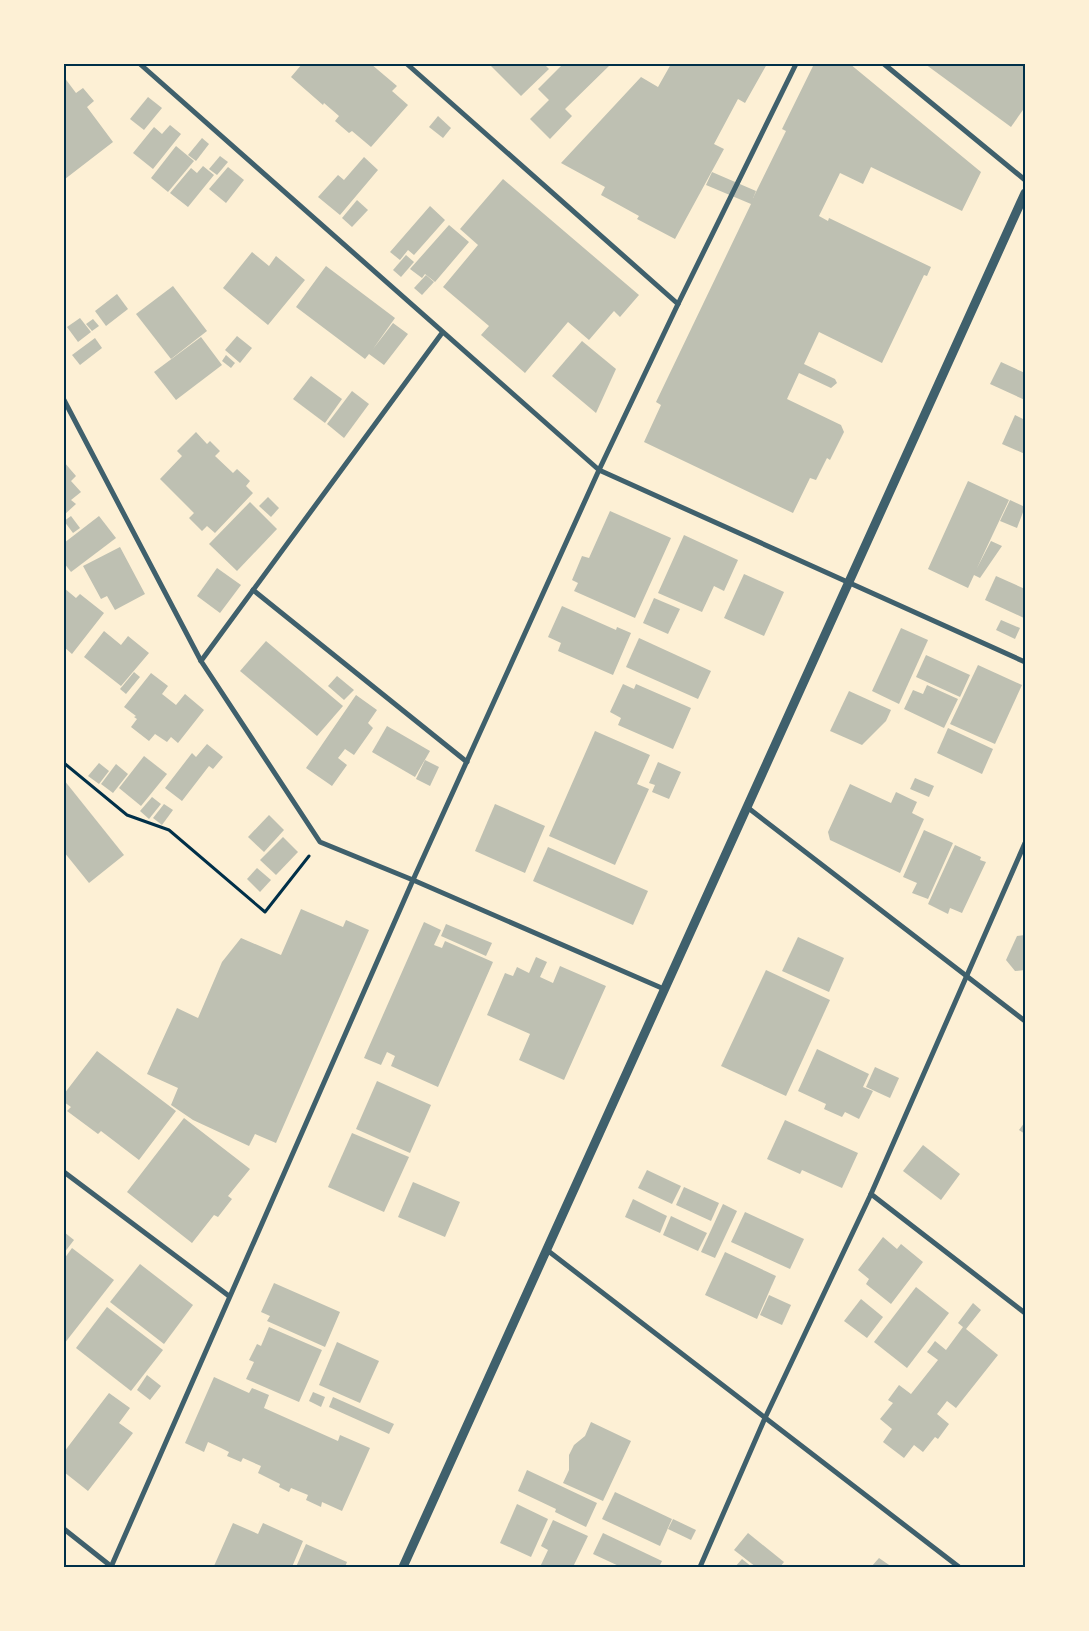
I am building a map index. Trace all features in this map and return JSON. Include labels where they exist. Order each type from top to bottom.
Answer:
[{"type":"street","points":[[140,64],[599,470],[1025,662]]},
{"type":"street","points":[[407,64],[678,304]]},
{"type":"street","points":[[64,1530],[112,1567],[229,1296],[599,470],[796,64]]},
{"type":"street","points":[[884,64],[1025,180]]},
{"type":"street","points":[[403,1567],[1025,193]]},
{"type":"street","points":[[201,661],[442,333]]},
{"type":"street","points":[[64,400],[201,661],[320,842],[414,880],[664,989]]},
{"type":"street","points":[[253,590],[467,762]]},
{"type":"street","points":[[747,806],[1025,1021]]},
{"type":"street","points":[[700,1567],[765,1418],[871,1194],[1025,843]]},
{"type":"street","points":[[64,1172],[229,1296]]},
{"type":"street","points":[[871,1194],[1025,1313]]},
{"type":"street","points":[[548,1250],[959,1567]]},
{"type":"path","points":[[64,763],[127,815],[169,830],[265,912],[320,842]]},
{"type":"building","points":[[302,64],[346,64],[348,66],[350,64],[371,64],[397,86],[392,91],[408,105],[371,147],[352,131],[349,133],[335,121],[339,116],[324,103],[323,105],[291,77]]},
{"type":"building","points":[[489,64],[544,64],[549,69],[521,96]]},
{"type":"building","points":[[563,64],[611,64],[565,109],[572,116],[550,139],[530,119],[549,100],[538,89]]},
{"type":"building","points":[[671,64],[767,64],[745,103],[738,99],[714,144],[724,149],[675,239],[637,219],[639,216],[601,195],[605,187],[561,163],[641,77],[658,87]]},
{"type":"building","points":[[814,64],[850,64],[981,172],[962,211],[871,167],[863,184],[840,173],[819,216],[828,221],[829,218],[931,267],[927,276],[924,275],[882,363],[819,332],[804,364],[835,379],[837,383],[831,388],[799,373],[787,399],[841,425],[844,432],[830,460],[827,458],[816,480],[810,478],[793,513],[644,442],[661,405],[656,402],[751,204],[706,185],[712,172],[756,191],[753,198],[786,131],[782,129]]},
{"type":"building","points":[[925,64],[1025,64],[1025,107],[1011,127]]},
{"type":"building","points":[[64,77],[76,93],[83,88],[94,101],[87,107],[113,142],[65,179]]},
{"type":"building","points":[[148,97],[162,108],[144,130],[130,119]]},
{"type":"building","points":[[438,116],[451,128],[443,138],[429,127]]},
{"type":"building","points":[[170,125],[181,134],[153,169],[133,153],[154,127],[162,134]]},
{"type":"building","points":[[202,138],[209,144],[196,161],[188,155]]},
{"type":"building","points":[[176,146],[194,161],[168,192],[151,178]]},
{"type":"building","points":[[220,156],[228,162],[217,175],[209,169]]},
{"type":"building","points":[[364,157],[378,170],[340,215],[318,197],[338,175],[344,180]]},
{"type":"building","points":[[203,166],[214,175],[188,207],[170,193],[191,168],[197,173]]},
{"type":"building","points":[[228,167],[244,180],[226,203],[209,189]]},
{"type":"building","points":[[503,179],[639,295],[620,317],[614,311],[589,340],[568,322],[525,373],[481,335],[489,326],[443,287],[478,245],[460,229]]},
{"type":"building","points":[[357,200],[368,210],[352,227],[342,218]]},
{"type":"building","points":[[430,206],[445,220],[414,255],[408,250],[400,260],[390,252]]},
{"type":"building","points":[[449,225],[469,242],[435,282],[425,274],[422,278],[410,269]]},
{"type":"building","points":[[252,252],[269,266],[276,256],[305,280],[268,325],[223,288]]},
{"type":"building","points":[[406,255],[414,262],[401,277],[393,270]]},
{"type":"building","points":[[326,266],[395,318],[373,349],[393,323],[408,334],[384,365],[369,354],[365,359],[296,307]]},
{"type":"building","points":[[426,275],[434,282],[422,295],[414,288]]},
{"type":"building","points":[[173,286],[207,331],[171,359],[136,314]]},
{"type":"building","points":[[117,294],[128,309],[106,326],[95,311]]},
{"type":"building","points":[[80,318],[91,332],[78,342],[67,327]]},
{"type":"building","points":[[93,319],[99,326],[92,331],[86,324]]},
{"type":"building","points":[[237,336],[252,348],[240,363],[225,350]]},
{"type":"building","points":[[201,337],[222,365],[176,400],[154,372]]},
{"type":"building","points":[[95,338],[102,348],[80,365],[72,355]]},
{"type":"building","points":[[582,341],[616,369],[596,413],[552,376]]},
{"type":"building","points":[[226,355],[235,363],[231,368],[222,361]]},
{"type":"building","points":[[1001,362],[1025,373],[1025,400],[990,384]]},
{"type":"building","points":[[311,376],[342,399],[325,423],[293,399]]},
{"type":"building","points":[[352,391],[369,404],[344,438],[327,424]]},
{"type":"building","points":[[1015,415],[1025,420],[1025,454],[1002,444]]},
{"type":"building","points":[[196,432],[207,444],[210,441],[220,451],[215,456],[233,473],[237,469],[250,481],[246,486],[253,493],[215,533],[207,526],[202,531],[189,518],[194,513],[160,479],[182,456],[177,451]]},
{"type":"building","points":[[64,462],[76,476],[71,481],[81,492],[71,500],[76,504],[64,515]]},
{"type":"building","points":[[968,481],[1009,500],[977,568],[991,541],[1002,546],[980,578],[974,575],[968,588],[928,569]]},
{"type":"building","points":[[268,497],[279,508],[271,517],[259,506]]},
{"type":"building","points":[[1010,500],[1025,507],[1017,528],[1000,521]]},
{"type":"building","points":[[250,502],[277,529],[237,571],[209,544]]},
{"type":"building","points":[[610,511],[671,538],[635,618],[574,591],[578,583],[572,580],[582,556],[589,558]]},
{"type":"building","points":[[71,516],[80,528],[73,533],[64,521]]},
{"type":"building","points":[[99,516],[116,538],[71,572],[64,563],[64,543]]},
{"type":"building","points":[[684,535],[738,560],[724,591],[714,586],[702,612],[658,593]]},
{"type":"building","points":[[120,547],[145,594],[115,610],[107,596],[101,599],[83,566]]},
{"type":"building","points":[[217,568],[241,585],[220,613],[197,596]]},
{"type":"building","points":[[744,574],[784,592],[764,636],[724,618]]},
{"type":"building","points":[[996,576],[1025,589],[1024,618],[985,600]]},
{"type":"building","points":[[64,588],[76,598],[80,594],[104,613],[72,654],[64,647]]},
{"type":"building","points":[[654,598],[680,609],[668,634],[643,623]]},
{"type":"building","points":[[562,606],[616,630],[617,627],[631,633],[613,675],[558,651],[561,643],[548,637]]},
{"type":"building","points":[[1001,620],[1020,628],[1015,639],[996,630]]},
{"type":"building","points":[[901,628],[928,640],[899,704],[872,691]]},
{"type":"building","points":[[104,631],[121,645],[128,636],[149,653],[121,686],[84,657]]},
{"type":"building","points":[[639,638],[711,671],[698,699],[626,667]]},
{"type":"building","points":[[266,641],[343,706],[317,736],[240,671]]},
{"type":"building","points":[[926,655],[970,675],[960,697],[916,677]]},
{"type":"building","points":[[978,665],[1022,685],[995,744],[950,724]]},
{"type":"building","points":[[134,672],[140,677],[126,694],[120,689]]},
{"type":"building","points":[[151,673],[168,686],[162,694],[176,705],[185,694],[204,710],[178,743],[171,737],[167,742],[155,734],[149,741],[131,727],[137,719],[134,717],[136,716],[124,707]]},
{"type":"building","points":[[337,676],[354,690],[344,700],[328,686]]},
{"type":"building","points":[[623,684],[634,689],[636,684],[691,708],[673,749],[618,725],[621,718],[610,712]]},
{"type":"building","points":[[927,685],[958,699],[944,728],[904,709],[913,690],[923,694]]},
{"type":"building","points":[[849,691],[891,710],[886,721],[862,745],[830,731]]},
{"type":"building","points":[[356,695],[377,710],[368,723],[373,728],[354,755],[345,749],[338,758],[347,765],[332,786],[306,768]]},
{"type":"building","points":[[387,726],[430,751],[415,777],[372,752]]},
{"type":"building","points":[[948,728],[993,749],[982,774],[937,753]]},
{"type":"building","points":[[595,731],[650,755],[637,784],[649,789],[615,865],[549,836]]},
{"type":"building","points":[[207,744],[223,757],[213,769],[209,766],[182,801],[165,788],[192,753],[196,757]]},
{"type":"building","points":[[144,756],[167,774],[141,806],[119,788]]},
{"type":"building","points":[[425,760],[439,767],[430,786],[416,779]]},
{"type":"building","points":[[658,762],[681,772],[669,799],[652,792],[655,785],[649,783]]},
{"type":"building","points":[[99,763],[109,771],[99,784],[88,776]]},
{"type":"building","points":[[116,764],[128,774],[113,793],[101,784]]},
{"type":"building","points":[[915,778],[934,786],[929,797],[910,789]]},
{"type":"building","points":[[64,780],[124,855],[89,883],[64,852]]},
{"type":"building","points":[[850,784],[891,803],[896,792],[917,802],[912,813],[924,819],[900,873],[830,840],[828,832]]},
{"type":"building","points":[[152,797],[161,804],[149,819],[140,811]]},
{"type":"building","points":[[164,804],[173,810],[162,825],[153,818]]},
{"type":"building","points":[[495,804],[545,826],[525,873],[475,851]]},
{"type":"building","points":[[269,815],[284,830],[264,852],[248,837]]},
{"type":"building","points":[[924,830],[953,843],[928,899],[912,893],[917,883],[903,877]]},
{"type":"building","points":[[283,837],[298,852],[276,875],[260,860]]},
{"type":"building","points":[[955,845],[981,857],[980,860],[986,862],[962,913],[950,908],[948,914],[928,904]]},
{"type":"building","points":[[548,847],[648,891],[633,925],[533,881]]},
{"type":"building","points":[[257,868],[271,880],[260,892],[247,879]]},
{"type":"building","points":[[301,909],[343,927],[346,920],[369,930],[276,1143],[255,1134],[249,1146],[193,1120],[171,1105],[178,1088],[147,1074],[177,1008],[198,1018],[222,962],[241,938],[281,955]]},
{"type":"building","points":[[424,922],[441,930],[434,945],[442,948],[445,941],[493,962],[438,1087],[391,1066],[395,1056],[387,1052],[381,1065],[364,1058]]},
{"type":"building","points":[[446,924],[492,943],[486,956],[441,936]]},
{"type":"building","points":[[1025,935],[1025,970],[1015,971],[1006,960],[1017,936]]},
{"type":"building","points":[[798,937],[844,958],[829,992],[782,971]]},
{"type":"building","points":[[536,957],[547,962],[540,977],[553,983],[560,966],[606,986],[564,1080],[519,1060],[530,1034],[487,1015],[505,973],[513,976],[517,967],[529,973]]},
{"type":"building","points":[[766,970],[830,1000],[786,1096],[721,1066]]},
{"type":"building","points":[[817,1049],[869,1074],[863,1087],[873,1091],[859,1119],[845,1112],[842,1117],[824,1109],[826,1104],[798,1091]]},
{"type":"building","points":[[97,1051],[176,1111],[139,1160],[101,1131],[98,1134],[67,1111],[71,1107],[64,1102],[64,1094]]},
{"type":"building","points":[[875,1067],[899,1078],[890,1098],[866,1087]]},
{"type":"building","points":[[377,1081],[431,1105],[410,1153],[356,1129]]},
{"type":"building","points":[[184,1118],[250,1169],[228,1196],[232,1199],[218,1217],[214,1215],[192,1243],[127,1192]]},
{"type":"building","points":[[785,1120],[858,1153],[842,1188],[802,1170],[800,1174],[767,1159]]},
{"type":"building","points":[[1025,1122],[1025,1134],[1019,1130]]},
{"type":"building","points":[[352,1133],[409,1157],[384,1212],[328,1187]]},
{"type":"building","points":[[923,1145],[960,1174],[941,1200],[903,1171]]},
{"type":"building","points":[[647,1170],[681,1186],[672,1204],[638,1188]]},
{"type":"building","points":[[413,1182],[460,1202],[445,1237],[398,1217]]},
{"type":"building","points":[[684,1187],[719,1203],[711,1221],[676,1205]]},
{"type":"building","points":[[633,1199],[667,1216],[660,1233],[625,1217]]},
{"type":"building","points":[[723,1204],[737,1211],[715,1258],[701,1252]]},
{"type":"building","points":[[745,1212],[804,1239],[790,1269],[731,1242]]},
{"type":"building","points":[[671,1216],[707,1233],[698,1251],[663,1235]]},
{"type":"building","points":[[64,1232],[74,1240],[64,1253]]},
{"type":"building","points":[[883,1237],[897,1249],[901,1244],[923,1262],[891,1304],[866,1284],[869,1279],[858,1270]]},
{"type":"building","points":[[72,1248],[114,1280],[64,1344],[64,1259]]},
{"type":"building","points":[[725,1252],[776,1276],[757,1319],[705,1295]]},
{"type":"building","points":[[140,1264],[193,1305],[164,1344],[110,1302]]},
{"type":"building","points":[[274,1283],[340,1312],[325,1347],[267,1321],[270,1316],[261,1312]]},
{"type":"building","points":[[916,1287],[949,1313],[907,1368],[874,1342]]},
{"type":"building","points":[[769,1295],[791,1305],[782,1325],[760,1315]]},
{"type":"building","points":[[861,1299],[883,1317],[867,1338],[844,1321]]},
{"type":"building","points":[[973,1303],[981,1310],[966,1329],[998,1355],[956,1408],[947,1401],[937,1414],[949,1424],[938,1439],[935,1437],[923,1452],[914,1445],[904,1458],[883,1442],[892,1429],[880,1419],[893,1403],[888,1400],[899,1385],[911,1394],[938,1360],[927,1352],[935,1341],[946,1350],[963,1327],[958,1323]]},
{"type":"building","points":[[107,1307],[163,1350],[131,1391],[76,1348]]},
{"type":"building","points":[[269,1327],[322,1350],[299,1402],[246,1379],[254,1362],[249,1360],[257,1344],[261,1346]]},
{"type":"building","points":[[337,1342],[379,1361],[360,1403],[319,1385]]},
{"type":"building","points":[[147,1375],[161,1386],[150,1400],[137,1390]]},
{"type":"building","points":[[214,1377],[249,1393],[252,1388],[269,1395],[264,1408],[338,1441],[340,1435],[370,1448],[342,1511],[322,1502],[321,1507],[306,1500],[308,1495],[291,1488],[289,1492],[279,1487],[280,1484],[258,1473],[261,1466],[243,1458],[241,1462],[227,1456],[229,1452],[208,1442],[204,1452],[185,1443]]},
{"type":"building","points":[[313,1392],[325,1397],[321,1407],[309,1401]]},
{"type":"building","points":[[109,1393],[130,1408],[119,1423],[133,1433],[88,1491],[64,1472],[64,1452]]},
{"type":"building","points":[[333,1397],[394,1424],[389,1434],[329,1407]]},
{"type":"building","points":[[591,1422],[631,1441],[603,1501],[563,1483],[569,1470],[569,1455],[574,1445],[585,1436]]},
{"type":"building","points":[[527,1470],[597,1503],[586,1527],[555,1512],[556,1509],[518,1491]]},
{"type":"building","points":[[615,1492],[672,1519],[660,1546],[602,1519]]},
{"type":"building","points":[[517,1504],[548,1519],[531,1557],[500,1543]]},
{"type":"building","points":[[673,1519],[696,1530],[691,1540],[668,1529]]},
{"type":"building","points":[[553,1520],[588,1536],[573,1567],[540,1567],[548,1550],[541,1546]]},
{"type":"building","points":[[233,1523],[258,1534],[263,1523],[303,1541],[292,1567],[214,1566]]},
{"type":"building","points":[[603,1533],[662,1561],[659,1567],[621,1567],[593,1554]]},
{"type":"building","points":[[748,1533],[784,1562],[780,1567],[756,1567],[734,1550]]},
{"type":"building","points":[[306,1544],[347,1562],[345,1567],[296,1567]]},
{"type":"building","points":[[879,1558],[892,1567],[871,1567]]},
{"type":"building","points":[[742,1559],[752,1567],[735,1567]]}]
